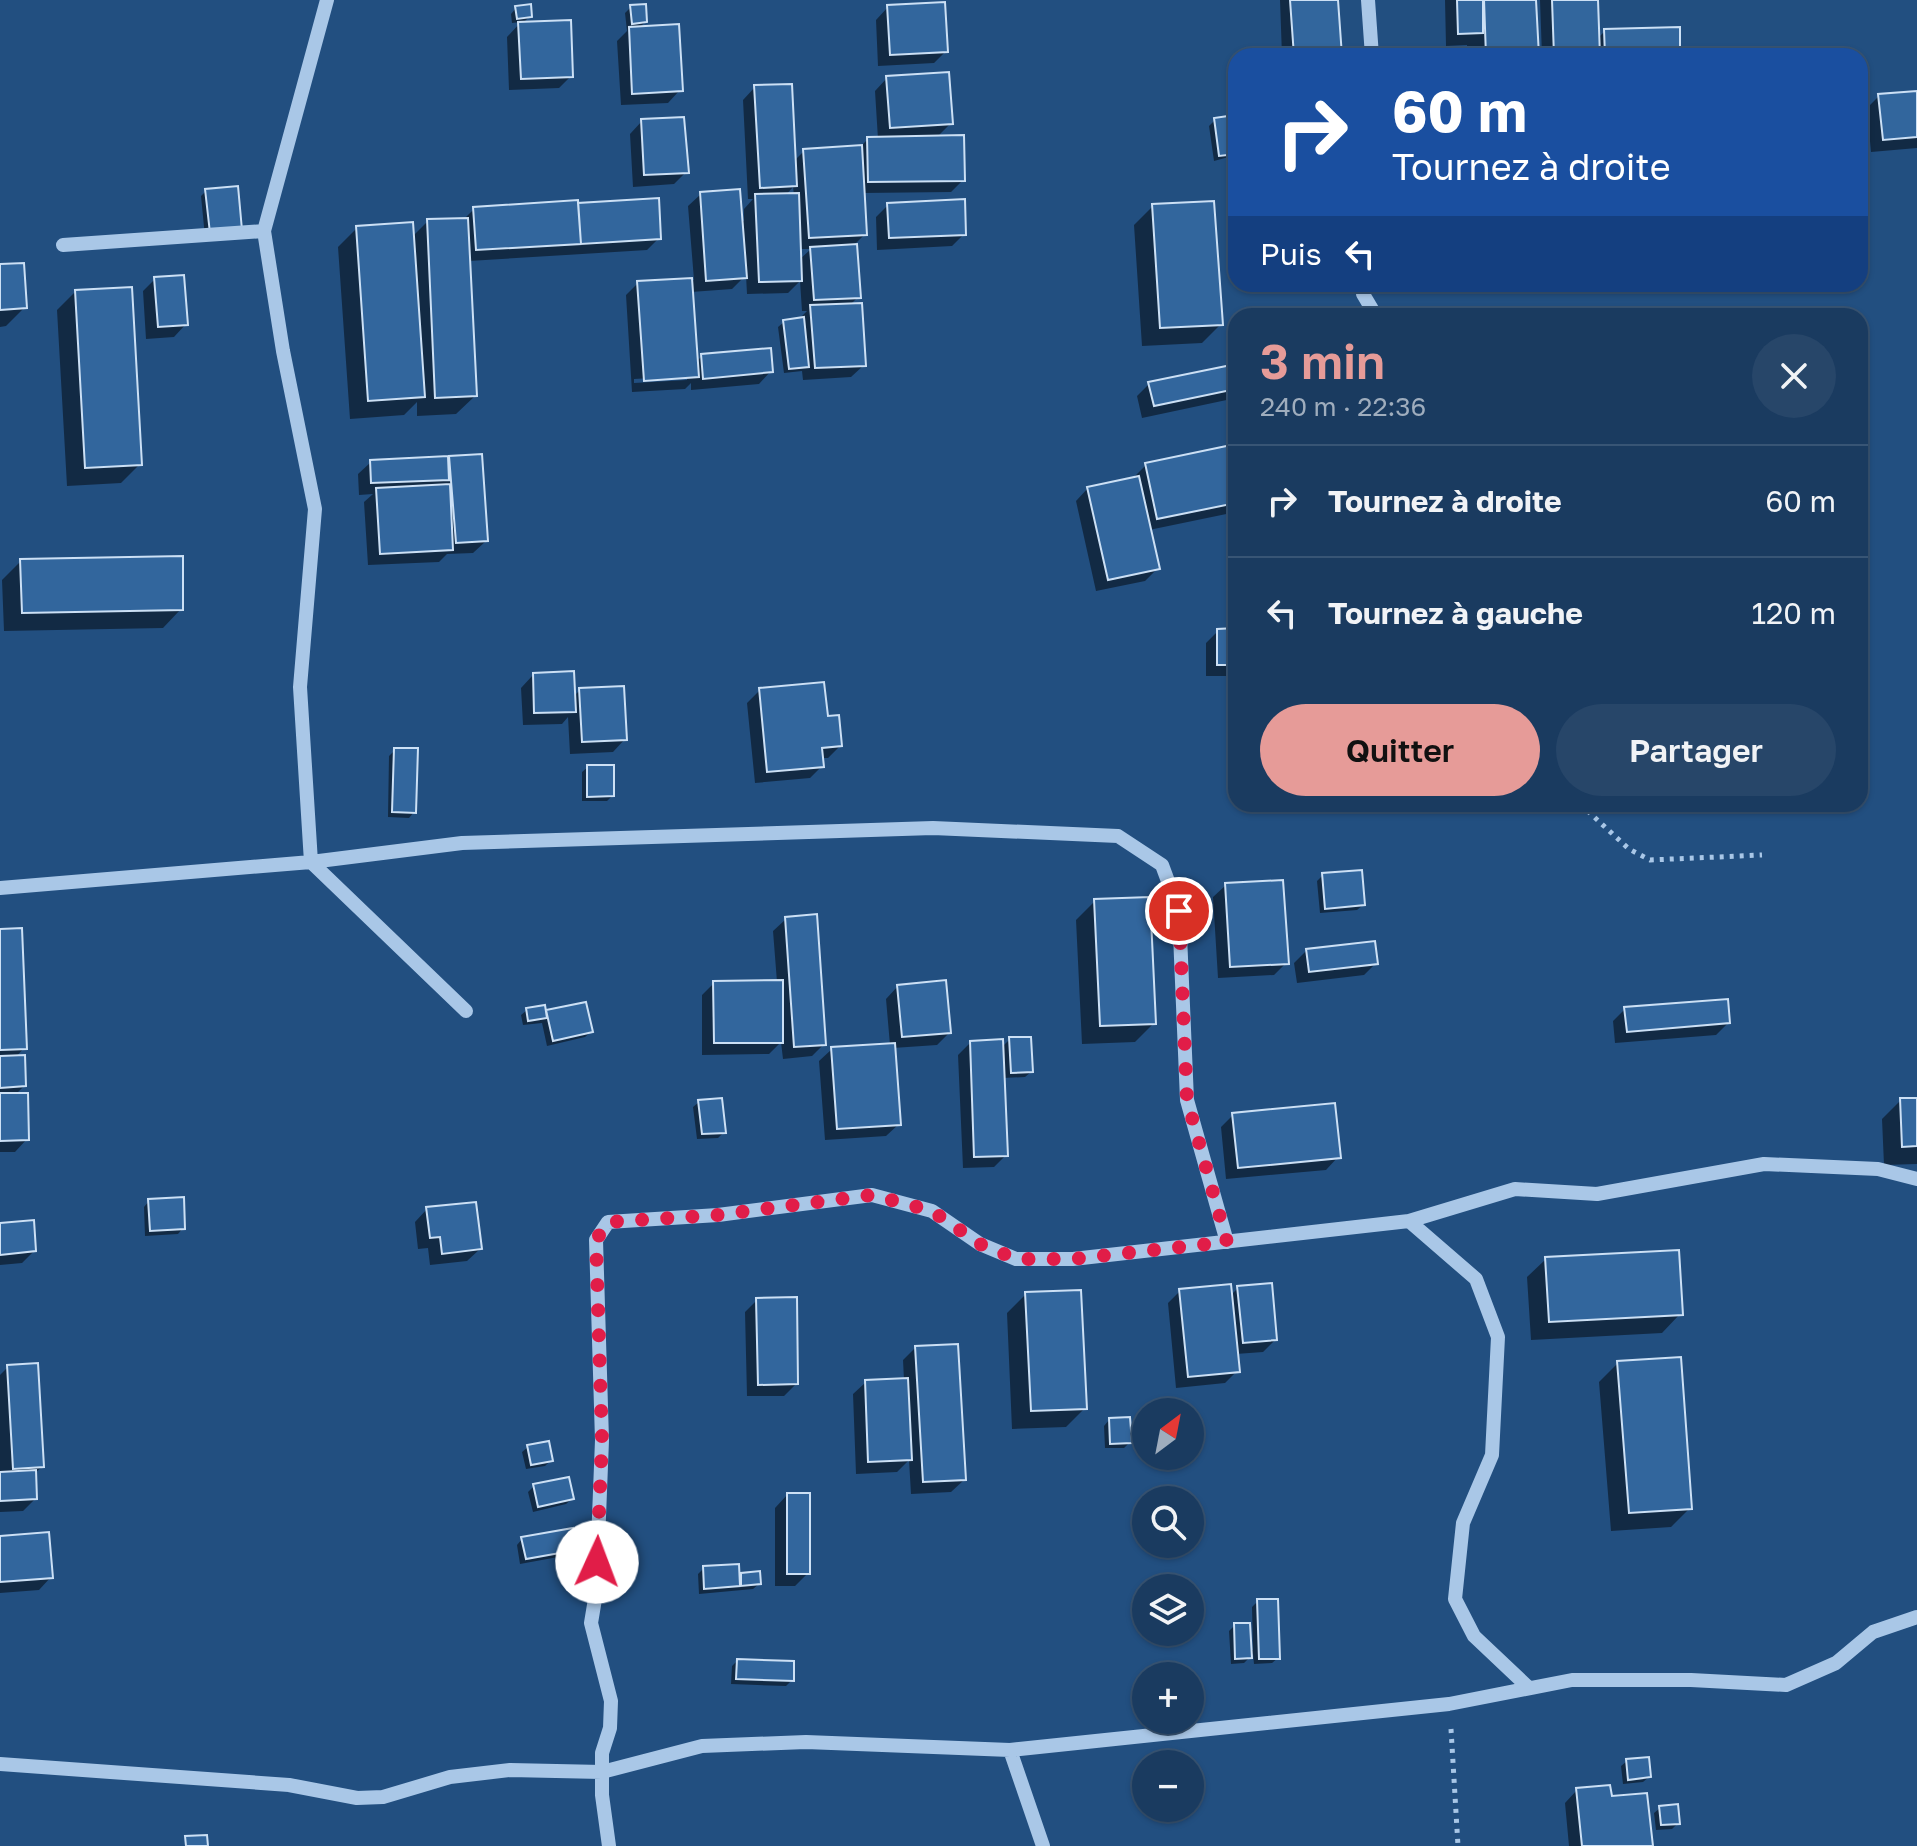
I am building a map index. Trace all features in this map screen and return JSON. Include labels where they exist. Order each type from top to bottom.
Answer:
[{"type":"street","points":[[327,0],[264,231],[283,351],[315,509],[300,687],[311,862],[466,1011]]},
{"type":"street","points":[[1368,0],[1371,48]]},
{"type":"street","points":[[63,245],[264,231]]},
{"type":"street","points":[[0,888],[311,862],[462,843],[933,828],[1118,836],[1162,865],[1179,911],[1187,1100],[1227,1242]]},
{"type":"street","points":[[609,1846],[602,1772],[611,1701],[591,1623],[596,1593],[602,1440],[596,1240],[608,1222],[718,1215],[872,1195],[932,1211],[980,1244],[1016,1259],[1073,1259],[1409,1221],[1515,1189],[1597,1194],[1764,1164],[1878,1169],[1917,1179]]},
{"type":"street","points":[[1409,1221],[1476,1279],[1498,1337],[1492,1455],[1463,1523],[1455,1599],[1474,1636],[1529,1688]]},
{"type":"street","points":[[0,1764],[289,1785],[357,1798],[383,1797],[450,1777],[510,1770],[602,1772],[702,1746],[806,1742],[1010,1750],[1449,1704],[1572,1680],[1691,1680],[1786,1685],[1836,1663],[1873,1632],[1917,1617]]},
{"type":"street","points":[[1010,1750],[1043,1846]]},
{"type":"path","points":[[1589,812],[1629,849],[1650,860],[1762,855]]},
{"type":"path","points":[[1449,1704],[1458,1846]]},
{"type":"building","points":[[1290,0],[1338,0],[1341,48],[1293,48]]},
{"type":"building","points":[[1457,0],[1483,0],[1483,33],[1458,34]]},
{"type":"building","points":[[1484,0],[1536,0],[1539,48],[1486,48]]},
{"type":"building","points":[[1552,0],[1598,0],[1600,48],[1554,48]]},
{"type":"building","points":[[945,2],[948,52],[890,55],[887,5]]},
{"type":"building","points":[[531,4],[532,17],[517,19],[515,6]]},
{"type":"building","points":[[646,4],[647,22],[632,24],[630,5]]},
{"type":"building","points":[[571,20],[573,77],[521,79],[518,22]]},
{"type":"building","points":[[679,24],[683,91],[632,94],[629,27]]},
{"type":"building","points":[[1680,27],[1680,48],[1605,48],[1604,29]]},
{"type":"building","points":[[949,72],[953,124],[890,128],[886,76]]},
{"type":"building","points":[[792,84],[797,186],[760,188],[754,85]]},
{"type":"building","points":[[1917,91],[1917,137],[1883,140],[1878,94]]},
{"type":"building","points":[[1228,116],[1228,155],[1219,156],[1214,118]]},
{"type":"building","points":[[684,117],[689,173],[644,175],[641,119]]},
{"type":"building","points":[[964,135],[965,181],[868,182],[867,137]]},
{"type":"building","points":[[862,145],[867,235],[809,238],[803,149]]},
{"type":"building","points":[[238,186],[242,230],[210,233],[205,189]]},
{"type":"building","points":[[740,189],[747,278],[706,281],[700,192]]},
{"type":"building","points":[[799,193],[802,281],[759,282],[755,194]]},
{"type":"building","points":[[659,198],[661,239],[581,244],[578,203]]},
{"type":"building","points":[[965,199],[966,235],[889,238],[887,203]]},
{"type":"building","points":[[578,200],[581,244],[476,250],[473,207]]},
{"type":"building","points":[[1214,201],[1223,325],[1160,328],[1152,204]]},
{"type":"building","points":[[468,218],[477,396],[435,398],[427,219]]},
{"type":"building","points":[[413,222],[425,397],[368,401],[356,226]]},
{"type":"building","points":[[857,244],[861,298],[814,300],[810,247]]},
{"type":"building","points":[[24,263],[27,308],[0,310],[0,264]]},
{"type":"building","points":[[184,275],[188,325],[158,327],[154,277]]},
{"type":"building","points":[[692,278],[699,377],[644,381],[637,281]]},
{"type":"building","points":[[132,287],[142,465],[85,468],[75,290]]},
{"type":"building","points":[[862,303],[866,366],[815,368],[810,305]]},
{"type":"building","points":[[804,317],[809,367],[789,369],[783,320]]},
{"type":"building","points":[[771,348],[773,372],[703,379],[701,354]]},
{"type":"building","points":[[1228,366],[1228,391],[1154,406],[1148,382]]},
{"type":"building","points":[[1228,446],[1228,505],[1157,519],[1145,463]]},
{"type":"building","points":[[482,454],[488,541],[456,543],[449,456]]},
{"type":"building","points":[[448,456],[449,480],[371,483],[370,460]]},
{"type":"building","points":[[1139,476],[1160,569],[1108,580],[1087,487]]},
{"type":"building","points":[[450,484],[453,550],[380,554],[376,488]]},
{"type":"building","points":[[183,556],[183,610],[22,613],[20,559]]},
{"type":"building","points":[[1228,628],[1228,665],[1217,665],[1217,629]]},
{"type":"building","points":[[574,671],[576,712],[534,713],[533,673]]},
{"type":"building","points":[[824,682],[828,716],[839,715],[842,746],[822,748],[824,767],[767,772],[759,688]]},
{"type":"building","points":[[624,686],[627,740],[582,742],[579,688]]},
{"type":"building","points":[[394,748],[418,748],[416,813],[392,812]]},
{"type":"building","points":[[587,765],[614,765],[614,796],[587,797]]},
{"type":"building","points":[[1362,870],[1365,905],[1325,909],[1322,873]]},
{"type":"building","points":[[1283,880],[1289,964],[1230,967],[1225,883]]},
{"type":"building","points":[[1150,897],[1156,1024],[1100,1026],[1094,899]]},
{"type":"building","points":[[817,914],[826,1045],[794,1047],[785,917]]},
{"type":"building","points":[[22,928],[27,1049],[0,1050],[0,929]]},
{"type":"building","points":[[1375,941],[1378,964],[1309,972],[1306,949]]},
{"type":"building","points":[[783,980],[783,1043],[714,1043],[713,981]]},
{"type":"building","points":[[946,980],[951,1033],[902,1037],[897,985]]},
{"type":"building","points":[[1728,999],[1730,1023],[1627,1032],[1624,1007]]},
{"type":"building","points":[[586,1002],[593,1032],[553,1041],[546,1010]]},
{"type":"building","points":[[545,1005],[547,1018],[528,1021],[526,1008]]},
{"type":"building","points":[[1009,1037],[1031,1037],[1033,1072],[1011,1073]]},
{"type":"building","points":[[1003,1039],[1008,1156],[974,1157],[970,1041]]},
{"type":"building","points":[[895,1043],[901,1125],[837,1129],[831,1047]]},
{"type":"building","points":[[25,1055],[26,1086],[0,1088],[0,1056]]},
{"type":"building","points":[[0,1093],[28,1093],[29,1140],[0,1141]]},
{"type":"building","points":[[722,1098],[726,1133],[702,1134],[698,1100]]},
{"type":"building","points":[[1900,1098],[1917,1098],[1917,1146],[1902,1147]]},
{"type":"building","points":[[1335,1103],[1341,1158],[1238,1168],[1232,1113]]},
{"type":"building","points":[[184,1197],[185,1229],[150,1231],[148,1199]]},
{"type":"building","points":[[476,1202],[482,1249],[442,1254],[440,1237],[430,1238],[426,1207]]},
{"type":"building","points":[[34,1220],[36,1251],[0,1255],[0,1223]]},
{"type":"building","points":[[1679,1250],[1683,1315],[1549,1322],[1545,1257]]},
{"type":"building","points":[[1272,1283],[1277,1340],[1243,1343],[1237,1286]]},
{"type":"building","points":[[1231,1284],[1240,1372],[1188,1377],[1179,1289]]},
{"type":"building","points":[[1081,1290],[1087,1409],[1031,1411],[1025,1292]]},
{"type":"building","points":[[797,1297],[798,1384],[758,1385],[756,1298]]},
{"type":"building","points":[[958,1344],[966,1480],[923,1482],[915,1346]]},
{"type":"building","points":[[1681,1357],[1692,1509],[1629,1513],[1617,1361]]},
{"type":"building","points":[[38,1363],[44,1467],[13,1469],[7,1365]]},
{"type":"building","points":[[908,1378],[912,1460],[868,1462],[865,1380]]},
{"type":"building","points":[[1130,1417],[1132,1443],[1110,1444],[1109,1418]]},
{"type":"building","points":[[549,1441],[553,1461],[531,1465],[527,1445]]},
{"type":"building","points":[[36,1470],[37,1499],[0,1501],[0,1472]]},
{"type":"building","points":[[569,1477],[574,1499],[538,1507],[533,1484]]},
{"type":"building","points":[[787,1493],[810,1493],[810,1574],[787,1574]]},
{"type":"building","points":[[573,1528],[577,1550],[526,1559],[521,1537]]},
{"type":"building","points":[[49,1532],[53,1578],[0,1582],[0,1536]]},
{"type":"building","points":[[739,1564],[740,1586],[704,1589],[703,1566]]},
{"type":"building","points":[[760,1571],[761,1584],[741,1586],[741,1573]]},
{"type":"building","points":[[1257,1599],[1278,1599],[1280,1659],[1259,1659]]},
{"type":"building","points":[[1234,1623],[1250,1623],[1252,1658],[1235,1659]]},
{"type":"building","points":[[737,1659],[794,1661],[794,1681],[736,1679]]},
{"type":"building","points":[[1649,1757],[1651,1777],[1628,1780],[1626,1759]]},
{"type":"building","points":[[1610,1785],[1612,1796],[1647,1793],[1653,1846],[1582,1846],[1576,1788]]},
{"type":"building","points":[[1678,1804],[1680,1824],[1661,1825],[1659,1806]]},
{"type":"building","points":[[207,1835],[208,1846],[186,1846],[185,1836]]},
{"type":"route","points":[[597,1562],[602,1440],[596,1240],[608,1222],[718,1215],[872,1195],[932,1211],[980,1244],[1016,1259],[1073,1259],[1227,1242],[1187,1100],[1179,911]]}]
